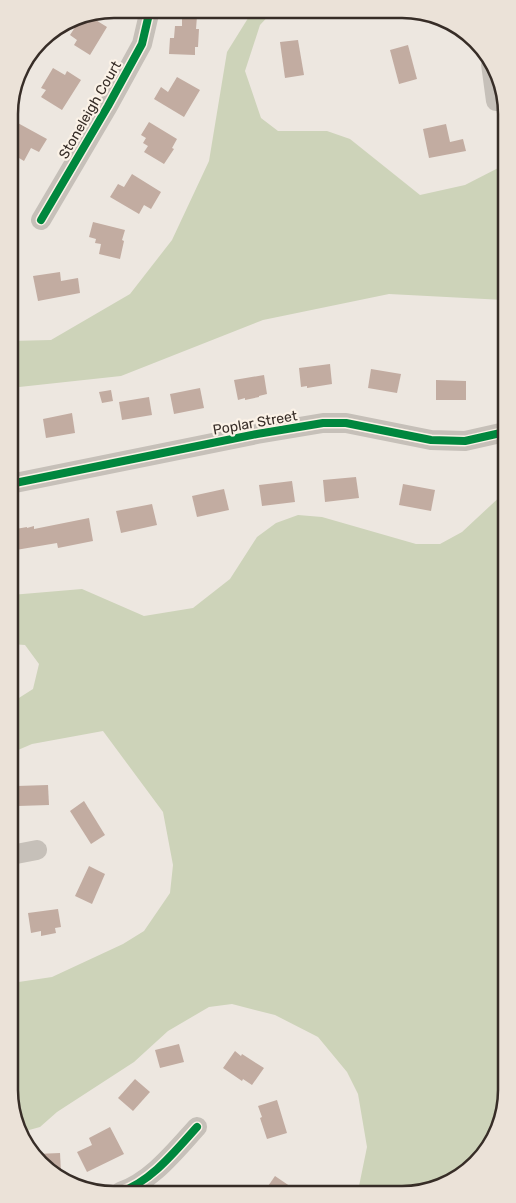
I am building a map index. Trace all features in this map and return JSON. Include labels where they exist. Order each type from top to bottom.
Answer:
[{"type":"street","name":"Stoneleigh Court","points":[[41,220],[142,44],[148,18]]},
{"type":"street","points":[[494,86],[496,101]]},
{"type":"street","name":"Poplar Street","points":[[18,482],[257,434],[323,423],[346,423],[431,440],[465,441],[499,433]]},
{"type":"street","points":[[18,854],[37,850]]},
{"type":"street","points":[[132,1186],[144,1180],[172,1155],[198,1127]]},
{"type":"green space","points":[[248,18],[267,18],[260,25],[245,71],[261,118],[278,131],[327,131],[350,139],[420,195],[465,185],[499,168],[499,300],[389,294],[263,320],[121,376],[18,387],[18,341],[51,340],[130,294],[172,240],[209,161],[227,52]]},
{"type":"green space","points":[[499,498],[498,1096],[497,1108],[489,1132],[479,1148],[466,1162],[456,1169],[445,1176],[427,1182],[402,1186],[359,1186],[367,1147],[358,1094],[347,1072],[318,1037],[275,1015],[232,1004],[209,1007],[168,1031],[134,1062],[57,1112],[40,1127],[27,1131],[18,1102],[18,982],[52,977],[123,944],[144,931],[170,893],[173,865],[163,812],[103,731],[32,744],[18,750],[18,699],[33,689],[39,664],[25,645],[18,644],[18,594],[82,589],[144,616],[193,608],[230,579],[257,537],[276,523],[298,515],[322,517],[416,544],[440,544],[462,532]]},
{"type":"building","points":[[182,18],[197,18],[196,29],[199,29],[198,47],[195,47],[195,55],[169,54],[170,38],[174,38],[175,26],[182,26]]},
{"type":"building","points":[[94,19],[107,27],[90,55],[74,45],[77,40],[70,35],[76,25]]},
{"type":"building","points":[[298,40],[304,75],[285,78],[280,42]]},
{"type":"building","points":[[408,45],[417,79],[399,84],[390,50]]},
{"type":"building","points":[[53,68],[65,75],[67,71],[81,80],[62,110],[41,97],[46,90],[41,88]]},
{"type":"building","points":[[177,77],[200,90],[184,117],[154,99],[161,87],[168,92]]},
{"type":"building","points":[[149,122],[177,139],[172,148],[174,149],[164,164],[144,152],[148,146],[143,143],[146,138],[141,135]]},
{"type":"building","points":[[18,123],[47,139],[39,152],[31,148],[24,161],[18,157]]},
{"type":"building","points":[[446,124],[450,142],[463,139],[466,151],[429,158],[423,129]]},
{"type":"building","points":[[132,174],[161,192],[151,209],[144,205],[139,214],[110,197],[118,184],[124,187]]},
{"type":"building","points":[[93,222],[125,230],[120,259],[99,254],[101,244],[95,243],[96,239],[89,237]]},
{"type":"building","points":[[60,272],[61,281],[78,278],[80,293],[38,301],[33,276]]},
{"type":"building","points":[[330,364],[332,384],[307,388],[307,386],[301,387],[299,368]]},
{"type":"building","points":[[371,369],[401,374],[397,393],[368,388]]},
{"type":"building","points":[[264,375],[267,394],[238,400],[234,380]]},
{"type":"building","points":[[436,380],[466,381],[466,400],[436,400]]},
{"type":"building","points":[[200,388],[204,408],[174,414],[170,394]]},
{"type":"building","points":[[111,390],[113,401],[102,403],[99,392]]},
{"type":"building","points":[[149,397],[152,415],[122,420],[119,402]]},
{"type":"building","points":[[72,413],[75,433],[46,438],[43,419]]},
{"type":"building","points":[[356,477],[359,498],[325,502],[323,480]]},
{"type":"building","points":[[292,481],[295,502],[262,506],[259,485]]},
{"type":"building","points":[[403,484],[435,490],[431,511],[399,505]]},
{"type":"building","points":[[224,489],[229,510],[197,517],[192,496]]},
{"type":"building","points":[[152,504],[157,525],[121,533],[116,511]]},
{"type":"building","points":[[89,518],[93,541],[58,548],[57,543],[18,550],[18,529],[34,526],[34,529]]},
{"type":"building","points":[[48,785],[49,805],[18,806],[18,786]]},
{"type":"building","points":[[84,801],[105,835],[91,844],[70,811]]},
{"type":"building","points":[[89,866],[105,874],[92,904],[75,896]]},
{"type":"building","points":[[58,909],[61,927],[55,928],[56,933],[41,936],[41,931],[31,933],[28,913]]},
{"type":"building","points":[[179,1044],[184,1062],[160,1068],[155,1050]]},
{"type":"building","points":[[235,1051],[264,1068],[252,1085],[243,1079],[242,1081],[223,1068]]},
{"type":"building","points":[[135,1079],[150,1092],[133,1111],[118,1098]]},
{"type":"building","points":[[277,1100],[287,1133],[267,1139],[258,1106]]},
{"type":"building","points":[[110,1127],[124,1154],[87,1172],[77,1152],[92,1145],[89,1138]]},
{"type":"building","points":[[60,1153],[61,1170],[50,1162],[42,1154]]},
{"type":"building","points":[[275,1176],[290,1186],[268,1186]]},
{"type":"cycle path","points":[[41,220],[142,44],[148,18]]},
{"type":"cycle path","points":[[18,482],[257,434],[323,423],[346,423],[431,440],[465,441],[499,433]]},
{"type":"cycle path","points":[[133,1186],[142,1181],[172,1155],[197,1127]]}]
